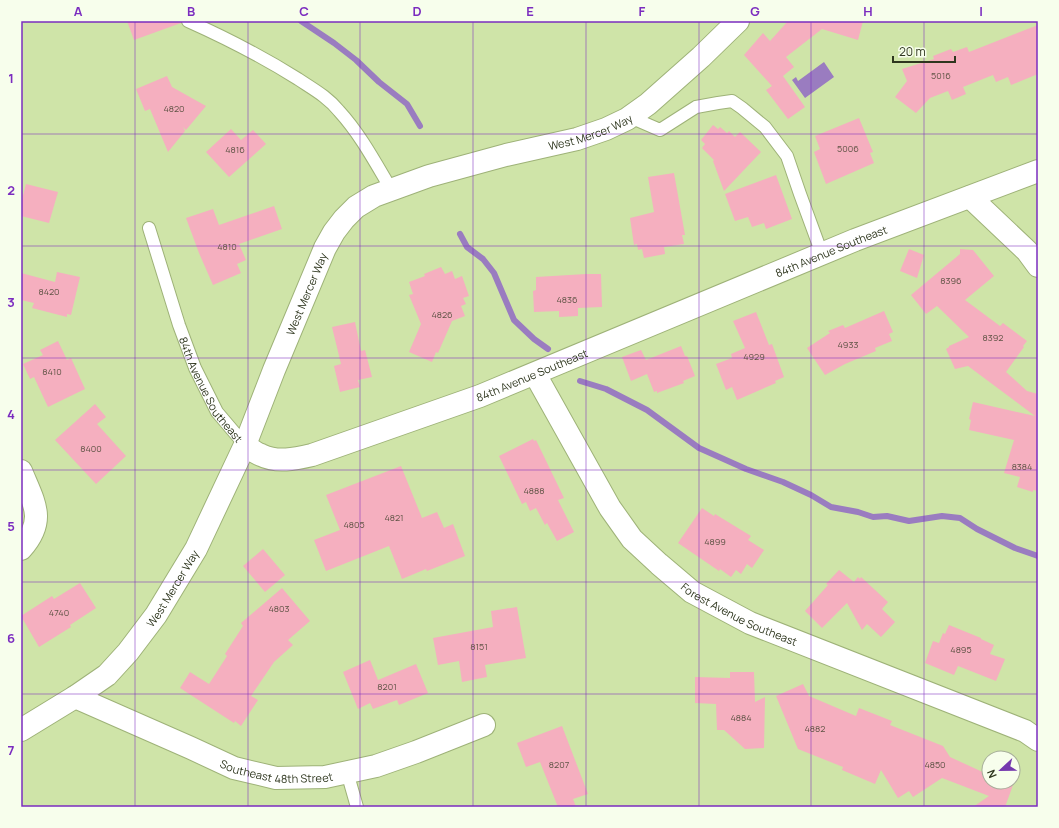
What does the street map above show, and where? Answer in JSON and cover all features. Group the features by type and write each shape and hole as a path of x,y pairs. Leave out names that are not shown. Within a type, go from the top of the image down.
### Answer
{"street":[{"name":"West Mercer Way","path":"21,730 75,697 106,675 128,652 156,615 196,549 245,445 280,356 326,248 334,232 356,207 374,196 428,176 506,155 577,139 606,129 630,117 648,104 701,57 738,21"},
{"name":"84th Avenue Southeast","path":"245,445 262,456 276,460 294,459 312,455 480,396 862,237 1038,171"},
{"path":"970,197 1027,251 1038,266"},
{"name":"Forest Avenue Southeast","path":"535,374 610,508 632,539 692,592 750,623 1025,731 1038,740"},
{"path":"21,471 36,507 37,520 27,542"},
{"name":"Southeast 48th Street","path":"75,697 234,768 276,778 325,777 376,766 484,725"}],"lane":[{"path":"188,21 215,33 276,65 321,94 338,109 357,132 391,189"},
{"path":"630,117 660,130 696,108 732,101 742,108 765,127 787,156 822,254"},
{"name":"84th Avenue Southeast","path":"149,228 179,325 195,368 217,412 245,445"},
{"path":"347,772 357,807"}],"shaded area":[{"path":"824,62 834,77 805,98 792,80 796,77 798,81"}],"building":[{"path":"127,21 181,21 181,23 134,40"},
{"path":"788,21 863,21 858,40 822,29 786,57 794,67 783,76 805,107 788,119 766,90 772,86 744,55 763,33 770,41"},
{"path":"1038,25 1038,74 1011,85 1008,77 996,82 993,75 963,87 966,94 952,100 948,91 930,98 916,113 895,97 907,81 902,69 934,59 933,56 951,49 953,52 967,47 969,52"},
{"path":"167,76 172,87 206,106 186,130 183,127 185,131 168,152 150,109 145,111 136,89"},
{"path":"859,118 873,152 870,153 874,163 826,184 814,152 820,149 815,136"},
{"path":"713,125 718,129 720,127 727,133 729,131 735,137 740,132 761,152 724,191 713,161 714,160 702,148 705,144 701,140"},
{"path":"231,129 241,140 253,130 266,144 229,177 206,152"},
{"path":"674,173 685,235 682,235 684,244 664,247 665,254 644,258 642,249 638,250 637,244 634,245 630,218 654,212 648,177"},
{"path":"776,175 792,219 766,229 764,223 752,227 748,217 735,221 725,194"},
{"path":"26,184 58,192 49,223 21,216 21,203"},
{"path":"274,206 282,229 239,244 246,260 237,264 241,273 213,285 186,218 213,209 219,225"},
{"path":"909,249 924,255 917,278 900,271"},
{"path":"960,249 973,250 994,276 965,300 1000,326 1003,323 1027,341 1006,372 1027,391 1038,394 1038,491 1033,490 1033,492 1017,487 1020,477 1004,473 1014,440 969,430 971,420 969,419 973,402 1035,416 968,366 955,369 946,349 949,346 969,337 937,306 926,314 911,295 960,254"},
{"path":"441,267 445,274 452,271 455,279 462,276 469,296 463,298 466,304 461,306 465,316 452,321 438,353 436,352 432,362 409,352 421,324 409,295 413,294 409,282 425,276 424,274"},
{"path":"57,272 80,277 71,315 67,314 67,317 32,308 34,303 21,300 21,273 55,282"},
{"path":"601,274 602,307 578,308 578,316 559,317 559,311 534,312 533,291 536,290 536,277"},
{"path":"884,311 893,332 889,334 892,341 875,348 876,351 845,364 825,375 807,348 830,333 828,331 843,325 845,328"},
{"path":"756,312 769,345 772,344 784,377 775,381 776,383 737,400 732,387 726,390 716,364 732,358 731,354 745,348 733,321"},
{"path":"355,322 361,351 365,350 372,377 358,380 360,387 340,392 334,366 341,364 332,327"},
{"path":"58,341 67,360 71,358 85,389 48,407 34,377 30,379 23,364 43,355 40,350"},
{"path":"681,346 685,356 687,356 695,376 683,381 684,383 657,393 657,391 654,392 647,374 631,381 622,357 641,350 646,360"},
{"path":"95,404 106,417 97,424 126,456 96,484 55,440"},
{"path":"533,439 534,441 536,440 564,498 558,500 574,532 557,541 547,523 545,525 536,508 530,511 526,502 522,504 499,456"},
{"path":"401,466 422,518 437,512 444,528 453,524 465,556 402,579 389,546 326,571 314,540 340,530 326,495"},
{"path":"702,508 714,516 715,514 751,536 748,540 764,550 752,568 747,564 741,574 736,570 731,577 720,569 719,571 678,543"},
{"path":"263,549 285,575 265,592 243,566"},
{"path":"839,570 854,582 858,577 860,579 861,577 888,602 882,609 895,622 881,637 867,624 862,630 847,603 822,628 805,611"},
{"path":"80,583 96,608 70,625 71,627 39,647 21,616 52,596 54,599"},
{"path":"282,588 310,621 288,640 293,645 274,662 251,696 258,700 241,726 180,688 190,672 209,684 227,656 225,654 243,626 241,623"},
{"path":"517,607 526,658 485,665 487,677 462,682 459,661 438,665 433,638 493,627 491,611"},
{"path":"949,625 994,645 990,654 1005,659 996,681 958,666 954,675 925,663 933,641 939,643 943,633 945,634"},
{"path":"370,660 378,680 416,664 428,693 399,705 397,700 373,709 370,703 358,709 343,672"},
{"path":"730,672 754,672 755,702 765,697 764,748 745,749 724,730 717,730 716,704 695,703 695,677 730,678"},
{"path":"803,684 809,696 856,716 859,708 892,721 890,725 943,746 950,757 981,771 981,790 1011,790 1005,807 973,807 989,796 942,778 913,797 909,791 898,798 881,770 875,784 842,770 843,767 798,749 776,696"},
{"path":"562,726 588,794 573,799 576,807 558,807 540,762 526,767 517,743"}],"waterway":[{"path":"301,21 356,60 379,82 407,104 420,126"},
{"path":"460,234 467,247 483,259 494,273 514,320 534,339 548,349"},
{"path":"580,381 606,389 647,410 699,448 746,469 783,482 811,495 831,507 858,512 873,517 887,516 909,521 942,516 960,518 977,529 1015,548 1038,556"}]}
